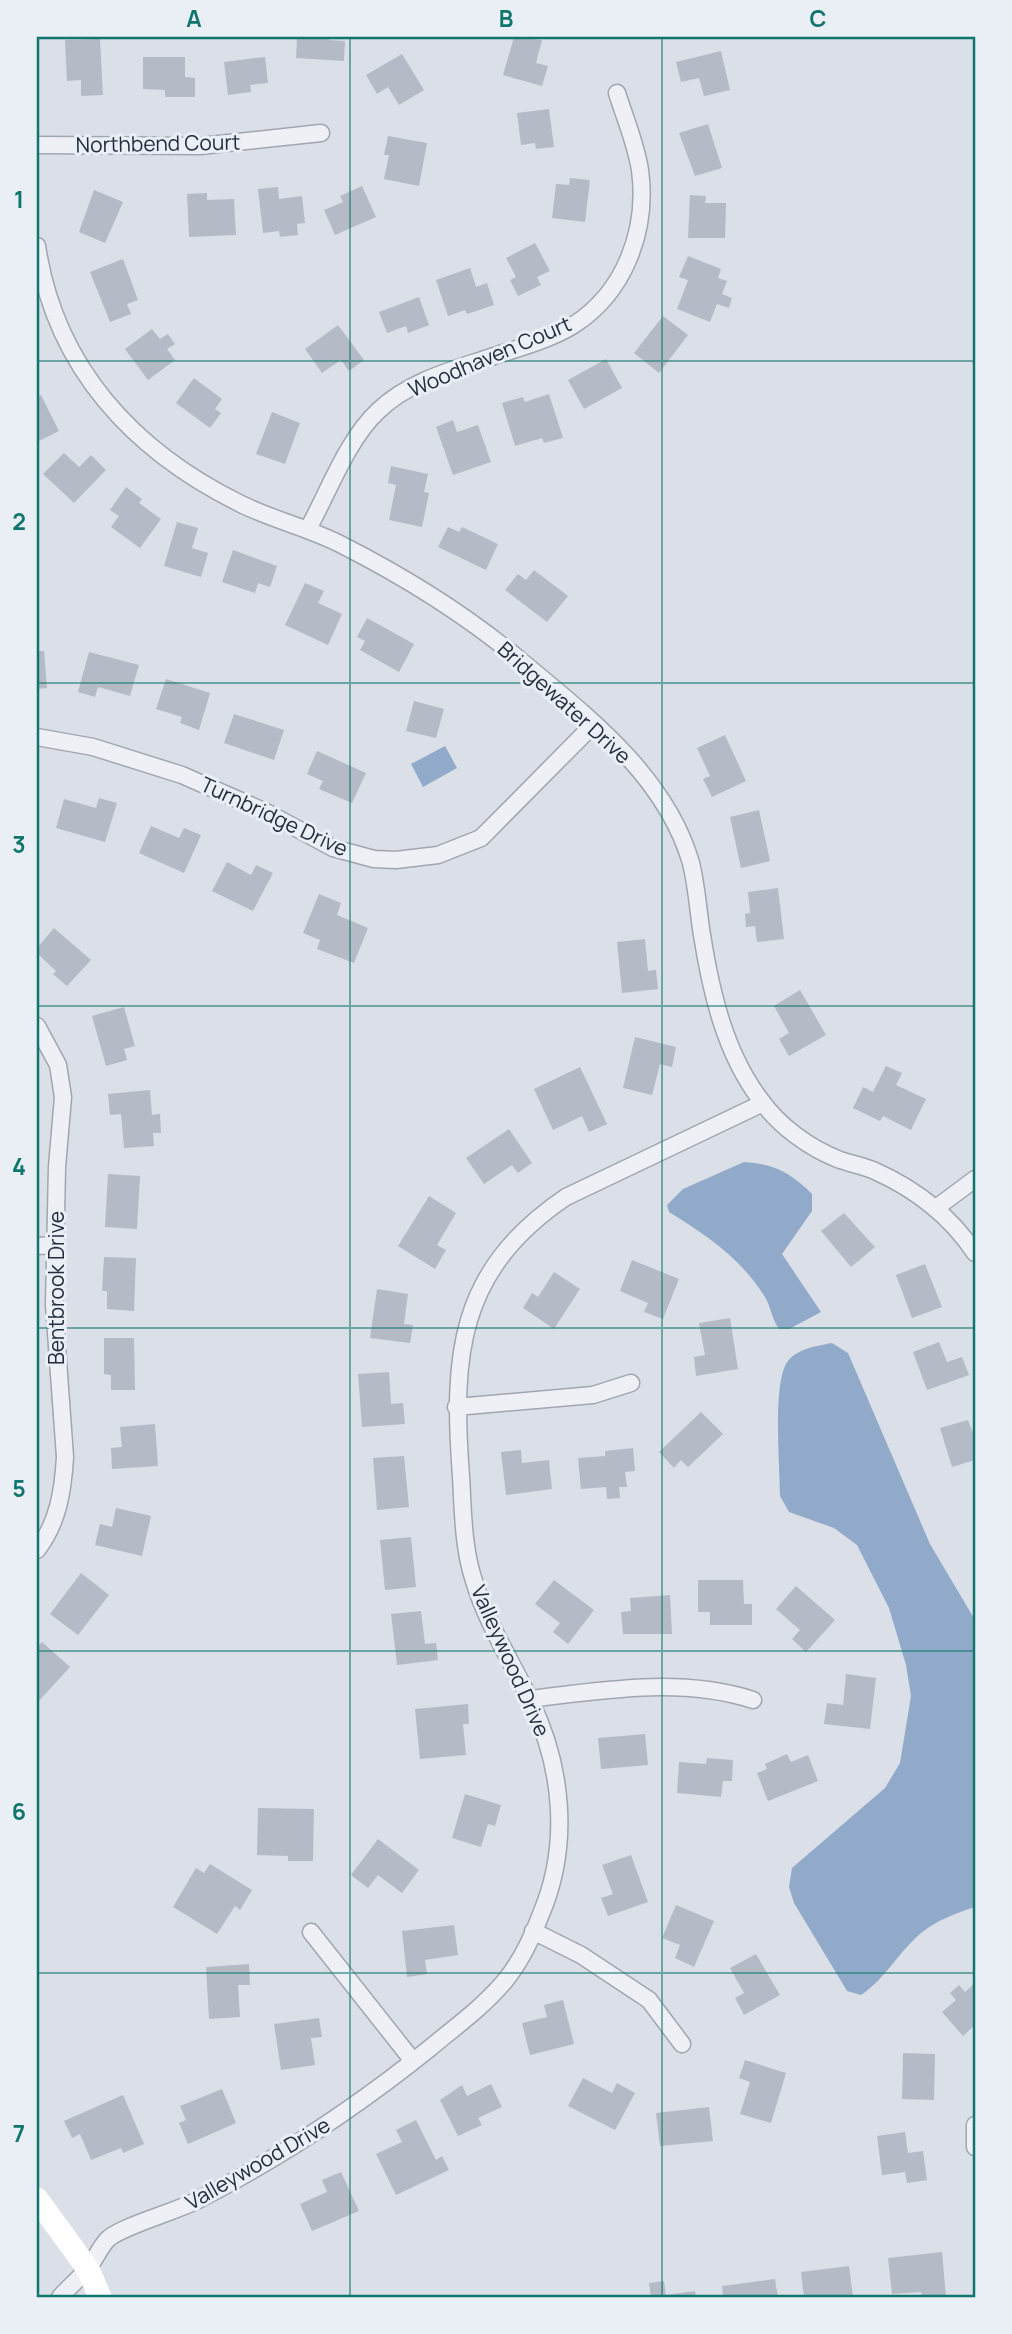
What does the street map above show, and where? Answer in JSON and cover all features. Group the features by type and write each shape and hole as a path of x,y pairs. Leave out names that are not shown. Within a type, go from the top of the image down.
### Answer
{"street":[{"name":"Woodhaven Court","path":"308,529 356,440 379,410 430,378 550,337 573,325 606,296 630,260 636,240 642,194 639,167 617,93"},
{"name":"Northbend Court","path":"37,145 200,146 321,132"},
{"name":"Bridgewater Drive","path":"37,246 45,288 63,338 76,362 112,409 152,447 187,474 245,506 308,529 387,569 475,625 526,665 643,773 659,794 682,840 691,865 718,1010 738,1065 763,1103 778,1120 815,1148 835,1158 873,1170 936,1208 975,1253"},
{"name":"Turnbridge Drive","path":"37,737 93,747 160,767 226,793 333,848 374,859 396,860 438,855 481,838 593,726"},
{"name":"Bentbrook Drive","path":"37,1027 58,1065 63,1097 55,1245 55,1354 65,1457 54,1521 37,1550"},
{"name":"Valleywood Drive","path":"60,2297 88,2269 110,2238 190,2205 266,2164 340,2117 491,1997 517,1963 533,1931 553,1876 561,1819 550,1752 530,1699 504,1652 473,1579 466,1552 456,1407 460,1363 472,1308 495,1264 527,1227 566,1197 763,1103"},
{"path":"936,1208 975,1179"},
{"path":"37,1246 55,1245"},
{"path":"456,1407 593,1395 631,1383"},
{"path":"530,1699 650,1687 692,1688 732,1693 754,1700"},
{"path":"533,1931 581,1955 649,2000 682,2044"},
{"path":"311,1932 413,2061"},
{"path":"975,2125 975,2147"},
{"path":"37,2199 88,2269 100,2297"}],"water":[{"path":"445,746 457,768 423,787 411,764"},
{"path":"744,1162 781,1171 797,1180 812,1194 812,1211 782,1254 821,1312 789,1329 779,1329 766,1298 743,1269 709,1238 669,1212 667,1205 683,1189"},
{"path":"832,1343 848,1353 930,1544 975,1620 975,1907 926,1929 870,1989 861,1995 847,1991 794,1903 789,1887 792,1868 885,1788 900,1763 911,1696 906,1665 889,1608 857,1545 834,1528 789,1512 780,1496 778,1405 783,1371 788,1361 797,1353"}],"building":[{"path":"297,37 330,37 329,40 345,41 344,61 296,58"},
{"path":"514,37 542,40 536,63 548,66 542,86 503,75"},
{"path":"100,39 103,95 81,96 81,80 67,81 65,40"},
{"path":"721,51 730,90 704,96 699,78 681,82 676,62"},
{"path":"402,54 424,90 399,105 388,87 377,94 366,75"},
{"path":"143,57 185,57 185,77 195,78 195,97 165,97 165,90 143,89"},
{"path":"265,57 268,83 250,85 251,92 228,95 224,62"},
{"path":"549,109 554,147 536,149 535,143 521,145 517,113"},
{"path":"708,124 722,168 695,176 679,133"},
{"path":"388,136 427,143 419,186 384,179 389,155 384,155"},
{"path":"570,178 590,180 585,222 552,218 556,184 569,185"},
{"path":"362,186 376,217 335,235 324,210 343,202 340,196"},
{"path":"278,187 279,199 302,196 305,223 297,224 298,235 280,237 279,231 263,233 258,189"},
{"path":"94,190 123,202 105,243 79,232"},
{"path":"207,193 207,200 234,199 236,235 189,237 187,194"},
{"path":"690,195 706,196 705,203 726,203 725,238 688,238"},
{"path":"535,243 550,271 537,277 541,285 518,296 510,280 516,277 506,258"},
{"path":"688,256 721,269 718,278 727,281 722,294 732,298 729,308 717,304 710,322 677,309 688,280 679,277"},
{"path":"123,259 138,300 127,304 131,314 110,322 90,272"},
{"path":"470,268 476,287 487,283 494,305 467,314 465,310 448,316 436,280"},
{"path":"419,297 429,325 408,333 406,326 387,333 379,312"},
{"path":"663,316 688,335 659,373 634,353"},
{"path":"338,325 364,360 349,371 341,360 322,373 305,349"},
{"path":"152,329 160,339 168,334 175,344 167,349 175,360 148,380 125,349"},
{"path":"606,359 622,388 584,409 568,380"},
{"path":"194,378 222,399 215,409 221,413 210,428 176,403"},
{"path":"549,394 563,438 544,443 542,438 515,446 502,403 523,397 525,402"},
{"path":"41,395 59,431 37,442 37,397"},
{"path":"272,412 300,423 285,464 256,454"},
{"path":"453,420 457,432 478,425 491,462 453,475 436,427"},
{"path":"64,453 79,467 91,455 106,470 74,503 43,474"},
{"path":"391,466 428,474 424,492 429,493 422,527 389,520 396,485 388,483"},
{"path":"126,487 142,499 139,503 161,519 140,548 111,527 119,516 110,510"},
{"path":"177,522 198,528 192,548 208,553 201,577 164,566"},
{"path":"448,527 459,532 462,527 498,544 486,570 438,547"},
{"path":"233,550 277,566 270,587 258,583 255,593 222,582"},
{"path":"534,570 568,596 547,622 505,590 518,574 526,580"},
{"path":"305,583 324,591 318,603 342,614 328,645 285,625"},
{"path":"367,618 414,644 399,672 360,650 365,641 357,637"},
{"path":"37,651 44,651 47,688 37,689"},
{"path":"89,652 139,665 130,696 98,687 95,697 78,692"},
{"path":"166,679 210,693 199,730 180,723 182,717 156,709"},
{"path":"414,701 444,709 436,738 406,731"},
{"path":"234,714 284,730 274,760 224,743"},
{"path":"725,735 746,781 712,797 703,779 710,776 697,748"},
{"path":"317,751 366,773 352,803 319,789 323,781 307,774"},
{"path":"99,798 117,803 105,842 56,828 64,799 96,808"},
{"path":"759,810 770,861 741,868 730,817"},
{"path":"151,826 179,838 184,828 201,835 184,873 139,853"},
{"path":"227,862 251,875 256,865 273,873 253,911 212,891"},
{"path":"778,888 784,939 757,942 755,926 746,927 745,914 750,913 748,892"},
{"path":"319,894 341,903 337,915 368,928 354,963 317,949 320,940 303,933"},
{"path":"54,928 91,960 67,986 53,974 56,971 37,953 37,948"},
{"path":"645,939 648,971 656,970 658,989 622,993 617,942"},
{"path":"800,990 826,1035 789,1056 779,1039 789,1033 774,1006"},
{"path":"124,1007 135,1046 124,1049 127,1060 106,1066 92,1016"},
{"path":"635,1037 676,1047 672,1067 660,1064 652,1095 623,1088"},
{"path":"886,1066 902,1073 896,1085 926,1099 911,1130 883,1116 880,1121 853,1108 863,1087 873,1092"},
{"path":"580,1067 607,1124 589,1132 582,1116 553,1130 534,1089"},
{"path":"150,1090 152,1115 160,1114 161,1133 153,1133 154,1146 124,1148 121,1114 110,1115 108,1094"},
{"path":"509,1129 532,1163 518,1173 512,1165 484,1184 466,1158"},
{"path":"108,1174 140,1176 137,1229 105,1227"},
{"path":"429,1196 456,1213 437,1245 446,1250 435,1269 398,1246"},
{"path":"844,1213 875,1247 851,1267 821,1231"},
{"path":"104,1257 136,1258 134,1311 107,1309 107,1291 102,1291"},
{"path":"632,1260 679,1279 663,1319 644,1312 648,1303 620,1291"},
{"path":"925,1264 942,1307 912,1318 896,1275"},
{"path":"554,1272 580,1289 554,1329 523,1308 532,1293 538,1297"},
{"path":"377,1289 408,1294 404,1324 413,1325 410,1343 370,1338"},
{"path":"730,1318 738,1369 696,1376 694,1357 705,1355 699,1323"},
{"path":"104,1338 134,1338 135,1390 111,1390 111,1375 104,1374"},
{"path":"939,1342 947,1362 962,1357 969,1375 927,1390 913,1352"},
{"path":"389,1372 391,1404 403,1403 405,1424 362,1427 358,1374"},
{"path":"701,1412 723,1434 688,1467 681,1460 674,1468 659,1452"},
{"path":"968,1420 975,1438 975,1460 952,1467 940,1428"},
{"path":"155,1424 158,1466 112,1469 111,1448 122,1447 120,1427"},
{"path":"633,1448 635,1471 625,1472 627,1487 619,1487 620,1498 607,1499 606,1487 581,1489 578,1458 605,1456 605,1451"},
{"path":"521,1450 522,1463 549,1460 552,1489 506,1495 501,1452"},
{"path":"404,1456 409,1507 377,1510 373,1458"},
{"path":"116,1508 151,1516 142,1556 95,1545 100,1524 112,1527"},
{"path":"411,1537 416,1587 385,1590 380,1540"},
{"path":"81,1573 109,1595 78,1635 50,1614"},
{"path":"554,1580 594,1610 568,1644 553,1632 560,1623 535,1604"},
{"path":"698,1580 743,1580 744,1604 752,1604 752,1625 710,1625 710,1612 698,1612"},
{"path":"796,1586 835,1620 806,1652 792,1639 800,1630 776,1609"},
{"path":"670,1595 672,1634 623,1634 621,1612 631,1611 630,1598"},
{"path":"421,1611 425,1644 436,1643 438,1660 397,1665 391,1614"},
{"path":"42,1642 70,1667 37,1703 37,1647"},
{"path":"846,1674 876,1678 870,1729 824,1724 827,1703 843,1705"},
{"path":"468,1704 469,1724 463,1724 466,1755 420,1759 415,1709"},
{"path":"645,1734 648,1765 601,1769 598,1738"},
{"path":"787,1754 791,1762 808,1755 818,1781 768,1801 757,1773 767,1769 765,1764"},
{"path":"707,1758 733,1760 732,1781 723,1781 721,1797 677,1793 679,1762 706,1764"},
{"path":"465,1794 501,1805 495,1826 488,1824 481,1847 452,1838"},
{"path":"258,1808 314,1809 313,1861 288,1861 288,1856 257,1855"},
{"path":"378,1839 419,1870 402,1893 378,1875 368,1888 351,1875"},
{"path":"631,1855 648,1902 608,1916 601,1898 613,1894 602,1865"},
{"path":"210,1864 252,1890 240,1910 235,1906 217,1934 173,1907 196,1868 204,1873"},
{"path":"676,1905 714,1921 694,1967 675,1958 680,1945 662,1938"},
{"path":"454,1925 458,1955 425,1960 427,1974 407,1977 402,1931"},
{"path":"756,1954 780,1995 744,2015 735,1998 744,1993 730,1968"},
{"path":"249,1964 250,1985 238,1985 240,2017 209,2019 206,1967"},
{"path":"975,1983 975,2025 963,2036 942,2012 956,2000 950,1993 959,1985 965,1992"},
{"path":"563,2000 574,2044 530,2055 522,2023 547,2017 544,2005"},
{"path":"319,2018 322,2037 311,2038 315,2065 281,2070 274,2024"},
{"path":"903,2053 935,2054 934,2100 902,2099"},
{"path":"745,2060 786,2073 771,2123 740,2114 750,2082 739,2078"},
{"path":"583,2078 612,2093 617,2083 635,2093 615,2130 568,2106"},
{"path":"491,2084 502,2107 478,2118 482,2125 458,2136 440,2100 462,2085 467,2096"},
{"path":"222,2089 236,2123 188,2144 179,2123 186,2120 180,2106"},
{"path":"123,2095 144,2144 123,2153 121,2148 91,2160 80,2134 72,2138 64,2121"},
{"path":"709,2107 713,2141 660,2146 656,2113"},
{"path":"416,2120 436,2160 442,2156 449,2170 396,2195 376,2154 402,2142 396,2130"},
{"path":"905,2132 908,2153 923,2151 927,2180 907,2183 905,2172 882,2175 877,2136"},
{"path":"341,2172 359,2211 312,2231 300,2204 327,2192 322,2180"},
{"path":"942,2252 946,2297 922,2297 921,2292 892,2294 888,2258"},
{"path":"849,2266 853,2297 804,2297 801,2272"},
{"path":"775,2279 778,2297 723,2297 722,2286"},
{"path":"664,2281 666,2295 695,2291 696,2297 651,2297 649,2283"}]}
